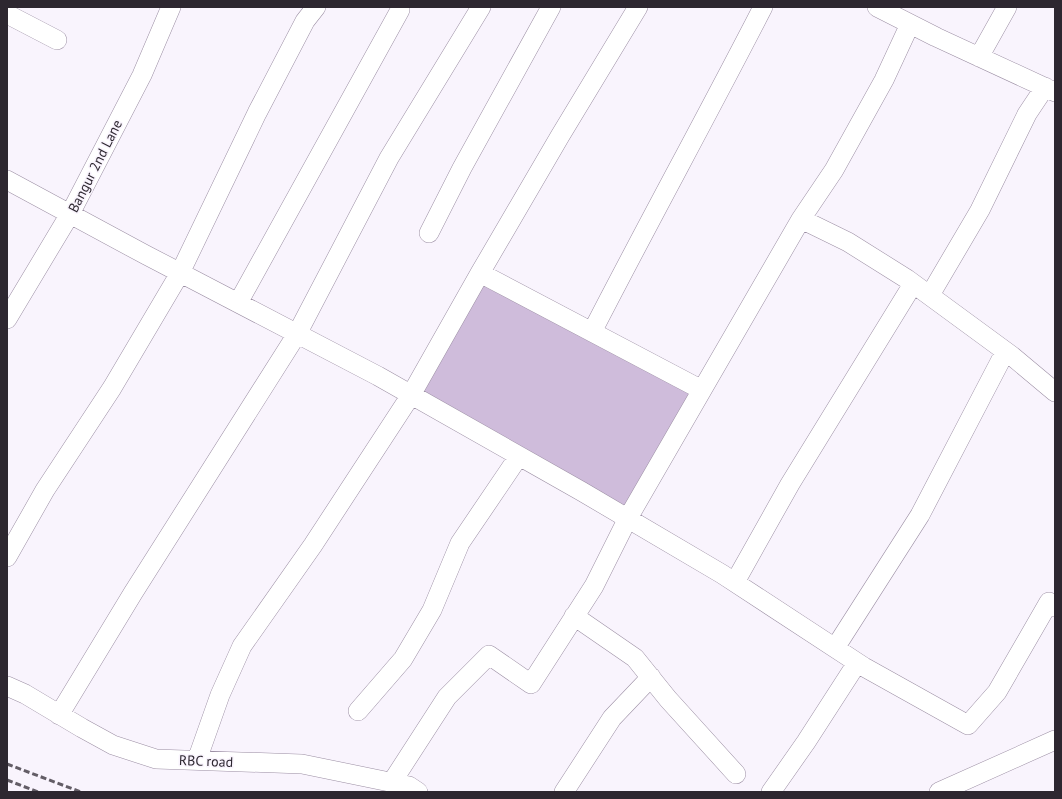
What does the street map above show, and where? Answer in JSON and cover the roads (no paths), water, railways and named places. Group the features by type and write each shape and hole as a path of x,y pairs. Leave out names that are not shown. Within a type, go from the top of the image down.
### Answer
{"street":[{"name":"Bangur 2nd Lane","path":"7,319 70,214 142,74 171,7"},
{"path":"7,557 45,490 112,388 180,273 257,113 305,21 316,7"},
{"path":"59,715 133,593 297,334 389,158 482,7"},
{"path":"429,233 462,168 551,7"},
{"path":"197,760 220,695 242,646 313,545 411,395 560,136 638,7"},
{"path":"592,332 705,120 763,7"},
{"path":"877,7 979,57 1050,89 1027,114 980,210 930,295"},
{"path":"979,57 1007,7"},
{"path":"238,304 400,10"},
{"path":"7,14 57,40"},
{"path":"392,782 447,697 489,655 531,684 594,586 628,518 801,219 834,170 884,80 910,24"},
{"path":"7,180 411,395 520,456 735,582 858,663 968,725 997,692 1053,600"},
{"path":"801,219 848,242 907,279 1054,388"},
{"path":"480,273 702,390"},
{"path":"735,582 790,484 913,284"},
{"path":"835,648 920,515 1006,352"},
{"path":"358,712 403,659 432,610 460,543 520,456"},
{"path":"574,616 635,658 668,699 736,774"},
{"path":"771,792 858,663"},
{"path":"564,792 612,718 650,678"},
{"name":"RBC road","path":"7,686 25,694 113,745 156,759 302,764 409,786 418,792"},
{"path":"939,792 1055,740"}],"railway":[{"path":"7,764 81,792"},
{"path":"7,780 38,792"}]}
